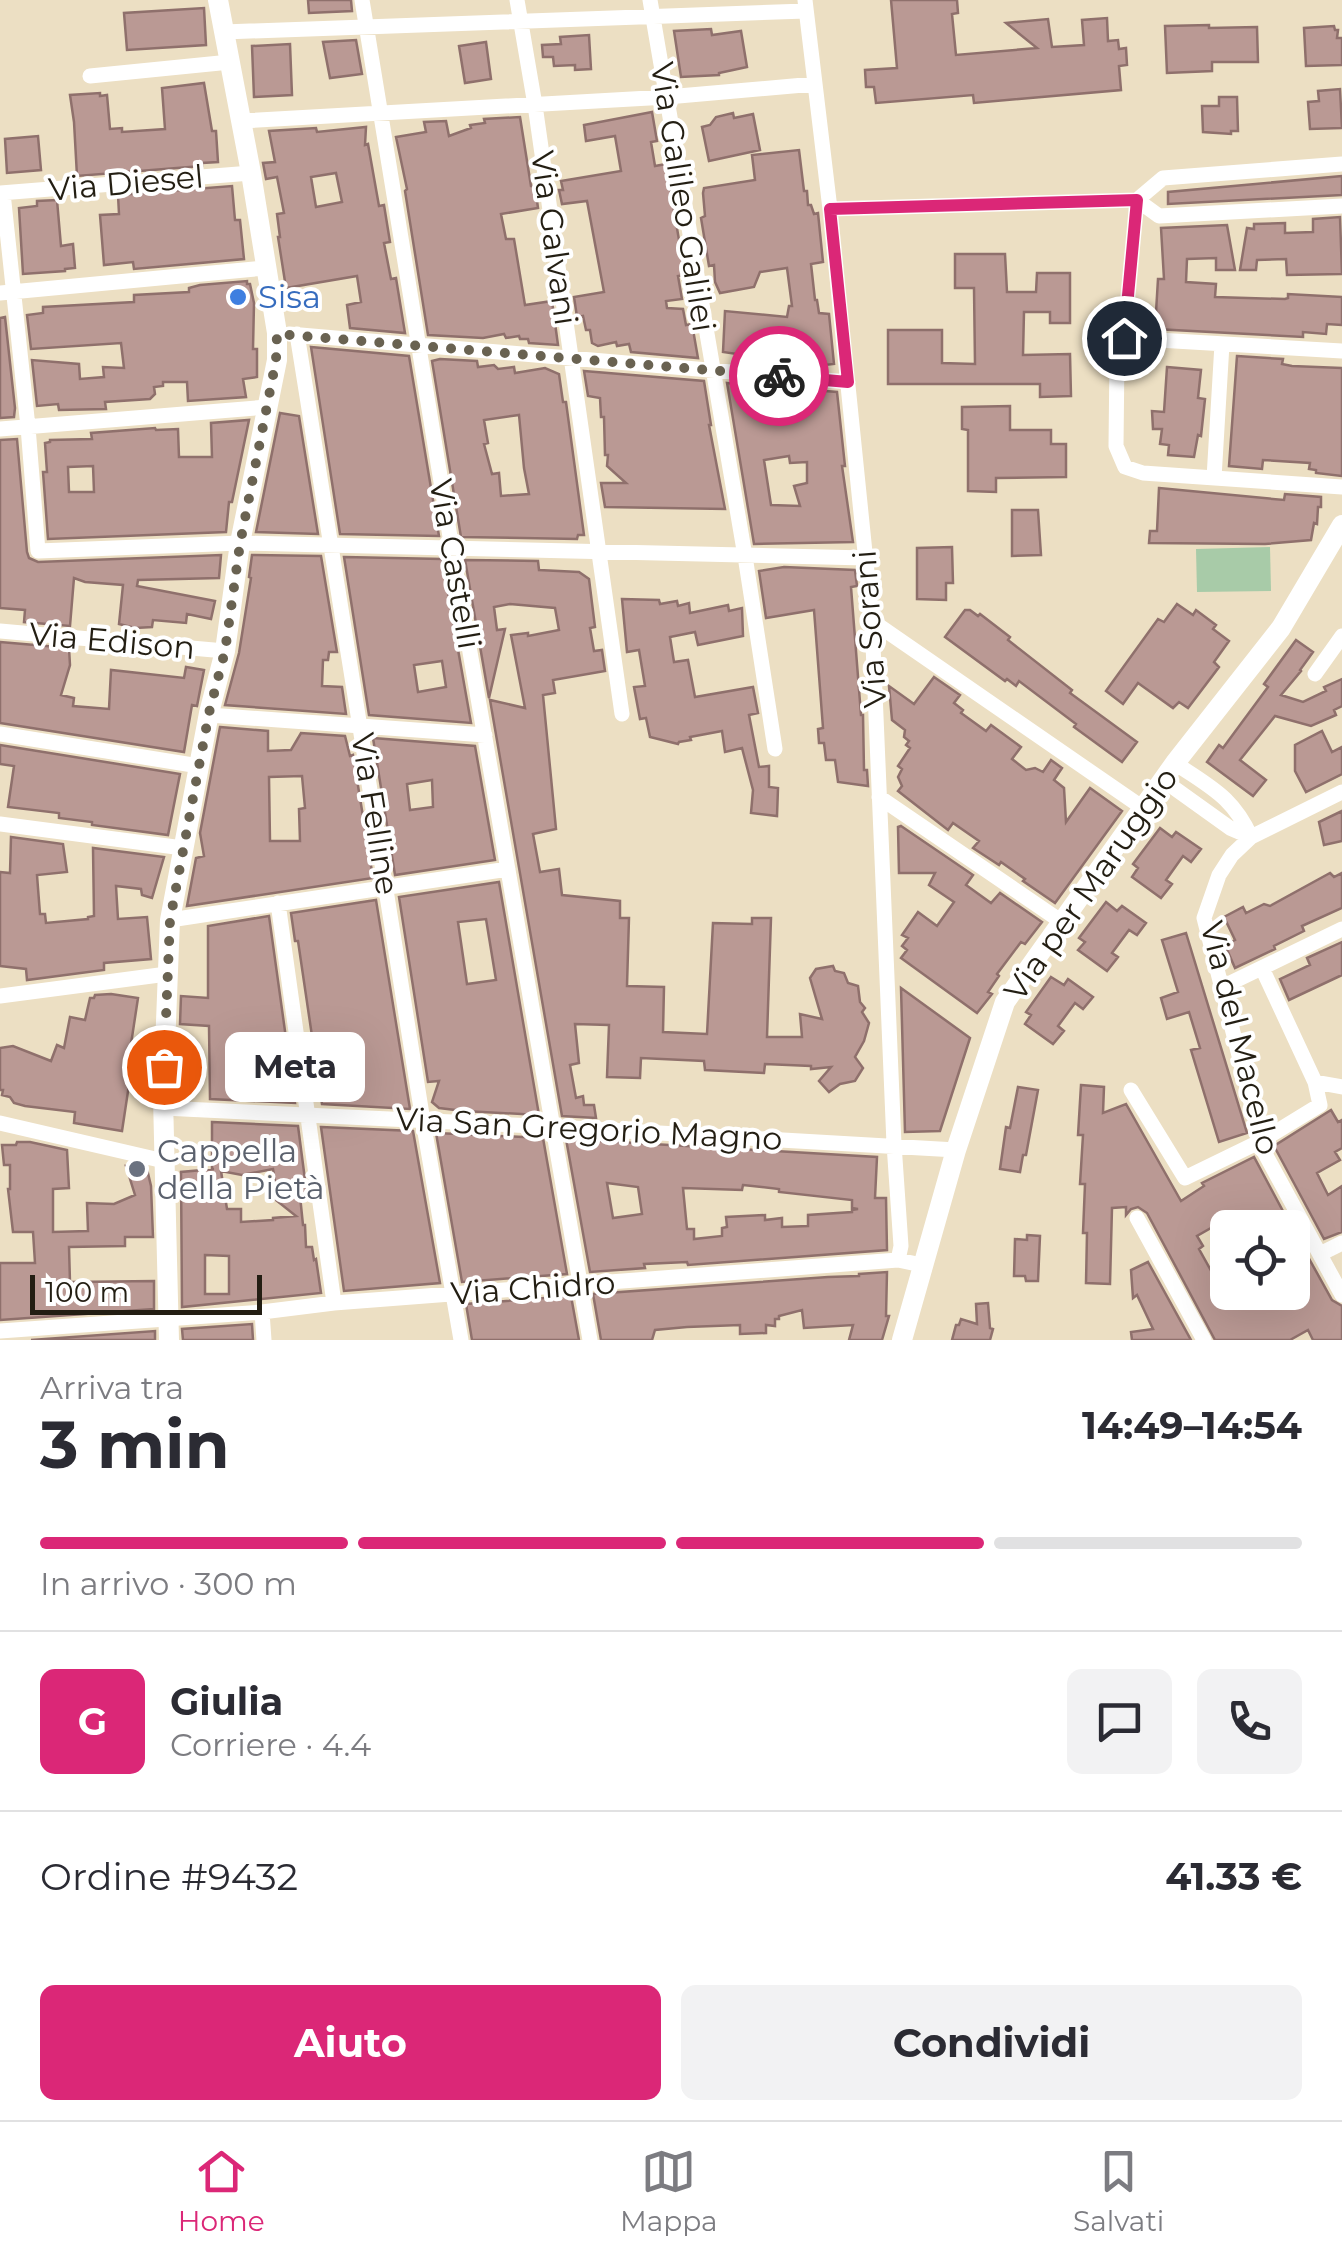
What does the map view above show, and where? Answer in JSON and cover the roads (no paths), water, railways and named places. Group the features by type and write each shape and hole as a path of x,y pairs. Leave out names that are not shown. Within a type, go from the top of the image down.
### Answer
{"street":[{"path":"169,1340 163,1108 170,920 225,651 266,407 276,360 287,334 265,268 218,0"},
{"name":"Via Castelli","path":"362,0 452,549 590,1340"},
{"name":"Via Galvani","path":"518,0 622,714"},
{"name":"Via Galileo Galilei","path":"650,0 775,749"},
{"path":"224,32 654,18 806,6"},
{"name":"Via Sorani","path":"806,6 872,621 901,1246 898,1260"},
{"path":"90,76 230,62"},
{"path":"241,122 667,98 814,84"},
{"path":"1342,164 1163,178 1137,200 1124,338 1117,355 1116,446 1124,467 1143,472 1342,487"},
{"name":"Via Diesel","path":"1,193 251,173"},
{"path":"1,193 6,292 28,427 38,551 332,544 866,558"},
{"path":"830,209 1137,200 1159,216 1342,206"},
{"path":"6,292 265,268"},
{"path":"287,334 848,382"},
{"name":"Via Felline","path":"287,334 332,544 461,1340"},
{"path":"1124,338 1342,351"},
{"path":"1214,478 1222,344"},
{"path":"0,428 266,407"},
{"name":"Via per Maruggio","path":"902,1340 956,1150 1005,1002 1169,772 1281,628 1342,524"},
{"path":"872,621 1143,808"},
{"name":"Via Edison","path":"0,631 225,651"},
{"path":"1342,636 1315,674 1342,662"},
{"path":"209,715 485,735"},
{"path":"0,734 199,766"},
{"path":"1169,772 1230,828 1252,837 1342,792"},
{"path":"878,797 1062,922"},
{"path":"0,824 183,848"},
{"name":"Via del Macello","path":"1252,837 1232,855 1219,875 1204,918 1263,1150 1342,1295"},
{"path":"170,920 508,869"},
{"path":"278,904 334,1302"},
{"path":"1222,987 1342,929"},
{"path":"1131,1090 1184,1178 1261,1141 1320,1105 1314,1082 1262,968"},
{"path":"0,996 167,974"},
{"path":"1314,1082 1342,1087"},
{"name":"Via San Gregorio Magno","path":"163,1108 956,1150"},
{"path":"0,1123 164,1160"},
{"path":"1138,1218 1204,1340"},
{"path":"1320,1254 1342,1243"},
{"name":"Via Chidro","path":"0,1331 898,1260 922,1265"},
{"path":"262,1312 264,1340"}],"place":[{"name":"Sisa","path":"238,297"},
{"name":"Meta","path":"164,1067"},
{"name":"Cappella della Pietà","path":"137,1169"}]}
